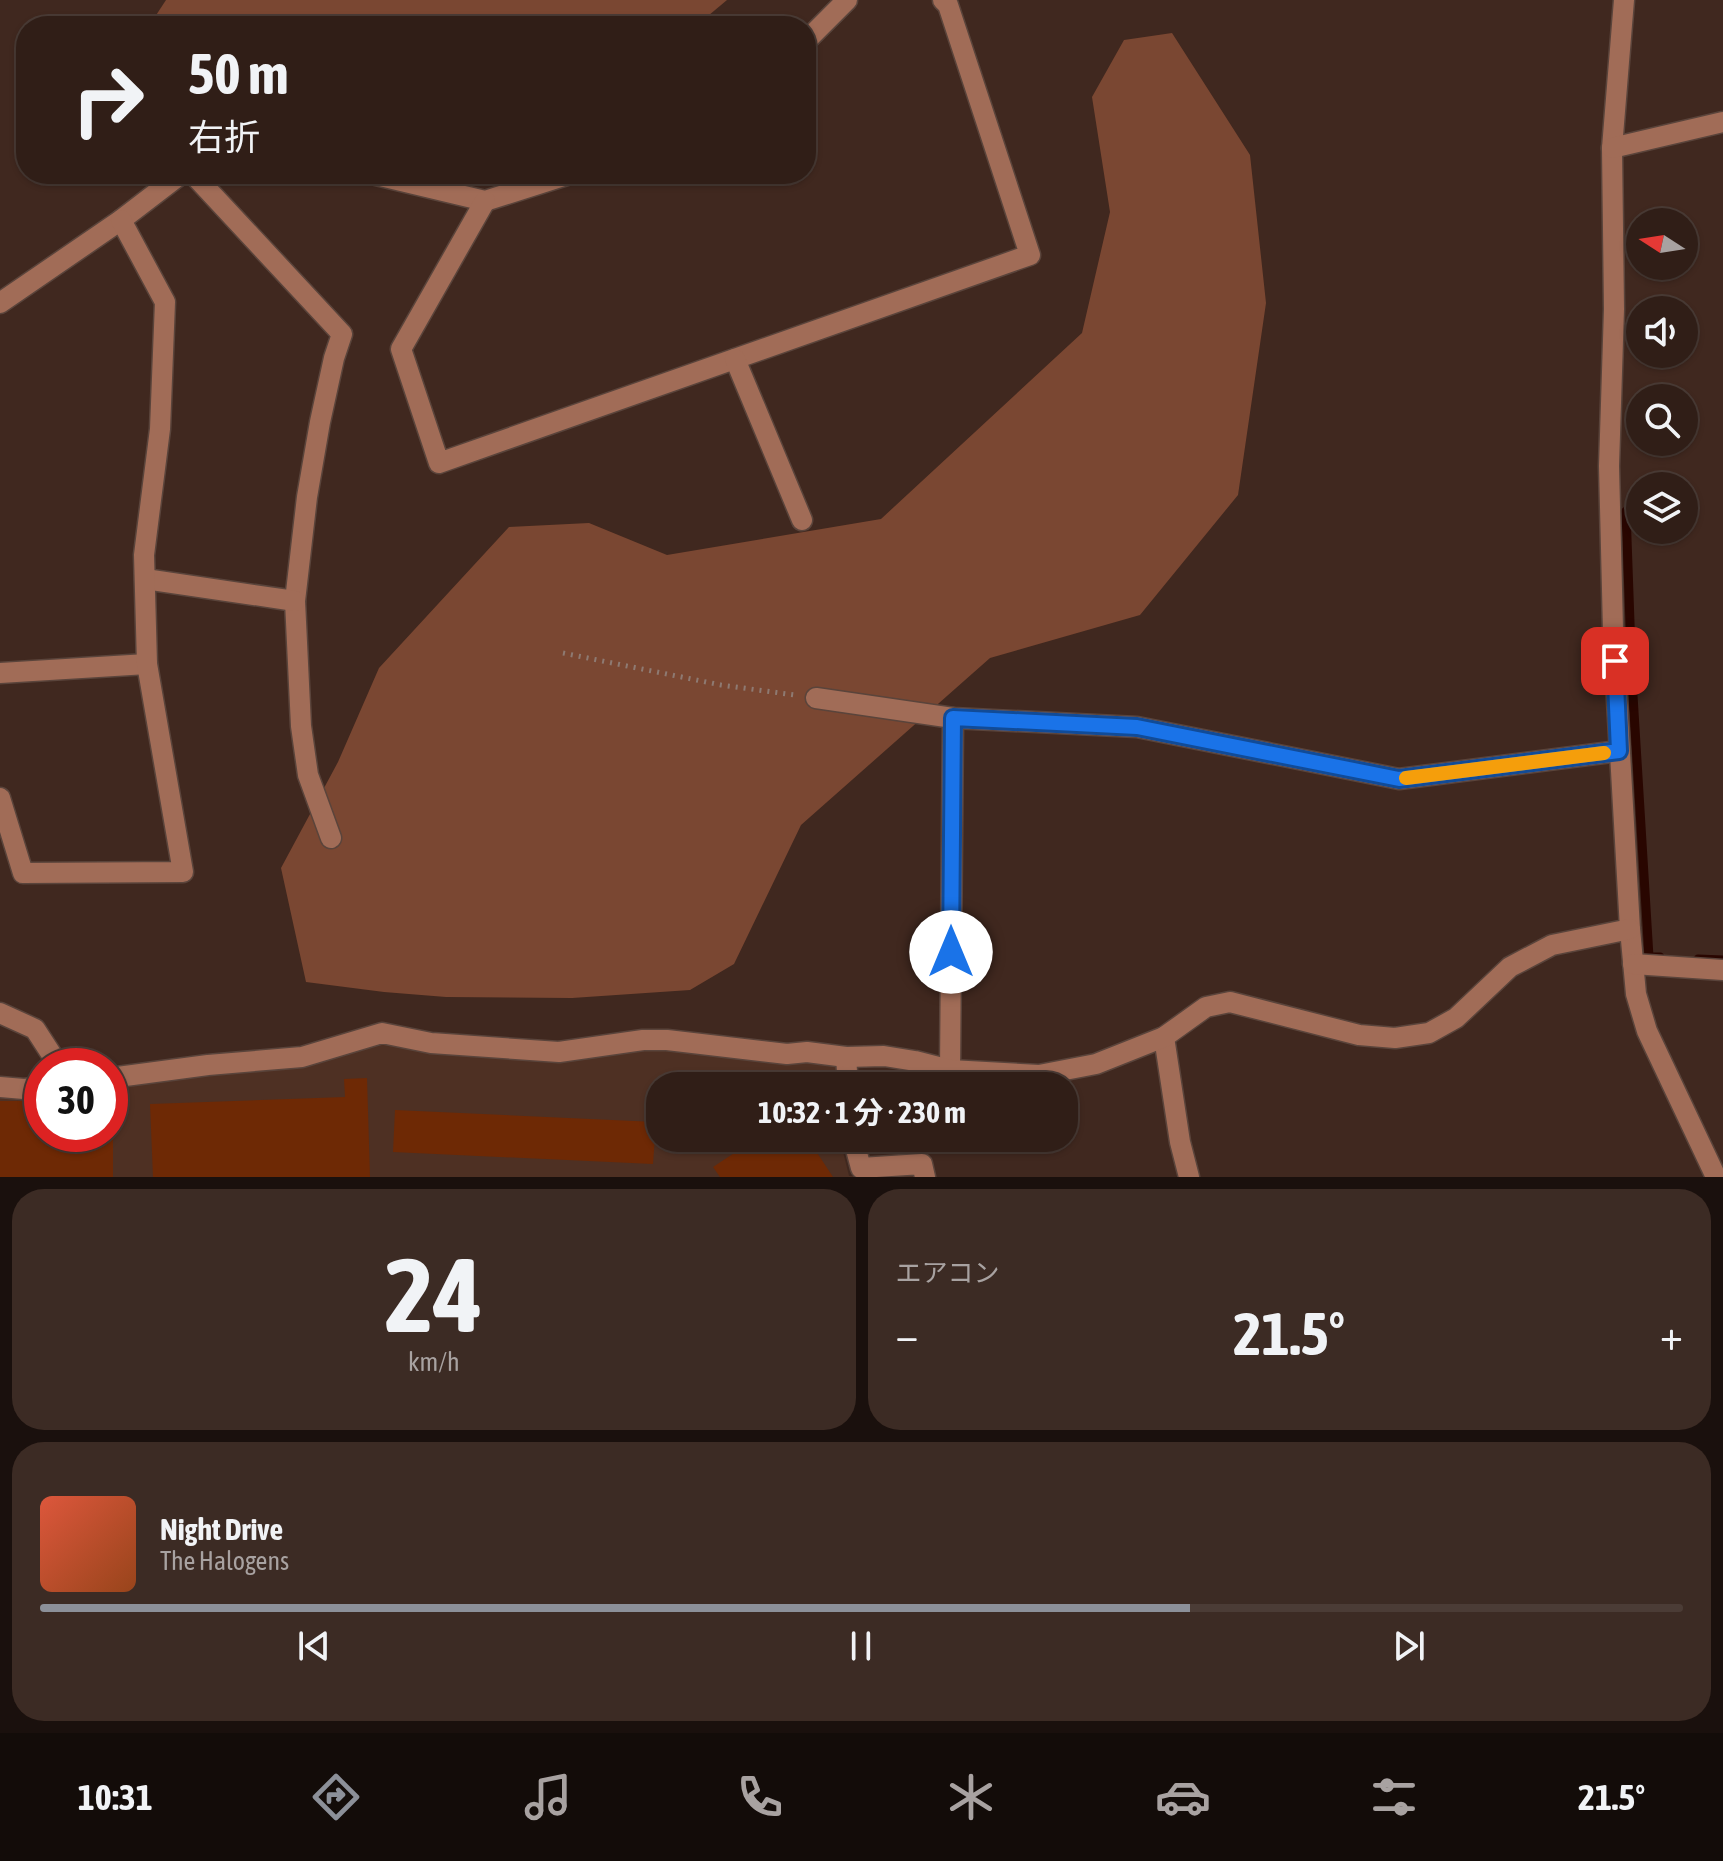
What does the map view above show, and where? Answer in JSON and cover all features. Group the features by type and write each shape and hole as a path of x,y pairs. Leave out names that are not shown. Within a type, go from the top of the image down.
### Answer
{"street":[{"path":"816,31 847,0"},
{"path":"485,201 401,349 439,463 1030,255 948,5 943,0"},
{"path":"1624,0 1612,148 1614,309 1609,466 1613,630 1630,929 1636,994 1647,1031 1716,1177"},
{"path":"1612,148 1723,122"},
{"path":"0,303 168,184"},
{"path":"202,184 342,334 334,358 312,467 295,601 301,726 308,775 331,838"},
{"path":"414,184 485,201 539,184"},
{"path":"0,798 23,873 183,872 147,664 144,555 160,429 165,302 121,220"},
{"path":"735,359 802,520"},
{"path":"145,579 295,601"},
{"path":"0,673 147,664"},
{"path":"816,698 953,718 1137,727 1399,779 1619,751"},
{"path":"950,1070 953,718"},
{"path":"128,1076 302,1057 382,1033 431,1043 559,1052 643,1040 667,1040 787,1054 807,1052 846,1057 884,1056 950,1070 1039,1075 1096,1064 1164,1037 1206,1007 1230,1002 1359,1035 1395,1038 1429,1033 1456,1018 1510,967 1552,945 1630,929"},
{"path":"1633,964 1723,970"},
{"path":"0,1013 35,1029 47,1048"},
{"path":"1164,1037 1180,1142 1189,1177"},
{"path":"846,1057 847,1072"},
{"path":"0,1087 24,1089"},
{"path":"857,1152 861,1168 922,1164 925,1177"}],"path":[{"path":"563,653 721,685 816,698"}],"shaded area":[{"path":"166,0 727,0 708,16 156,16"},
{"path":"1172,33 1250,155 1266,303 1238,495 1140,615 990,658 801,825 734,964 690,990 572,998 446,997 306,982 281,868 338,762 379,668 509,527 589,523 667,555 881,519 1082,333 1110,212 1092,97 1124,40"},
{"path":"383,1037 435,1050 650,1043 833,1063 838,1072 646,1072 646,1152 843,1152 849,1176 914,1173 915,1177 0,1177 0,1094 24,1093 24,1152 128,1152 128,1080"}],"building":[{"path":"367,1078 370,1177 153,1177 150,1104 345,1097 344,1079"},
{"path":"0,1101 24,1101 24,1152 113,1152 113,1177 0,1177"},
{"path":"395,1110 646,1122 646,1152 654,1152 653,1164 393,1152"},
{"path":"736,1152 817,1152 833,1177 720,1177 713,1167"}],"waterway":[{"path":"1627,544 1649,957 1660,957"},
{"path":"1698,959 1723,960"}],"slow traffic":[{"path":"1406,778 1604,753"}],"route":[{"path":"951,952 953,718 1137,727 1399,779 1619,751 1615,661"}]}
